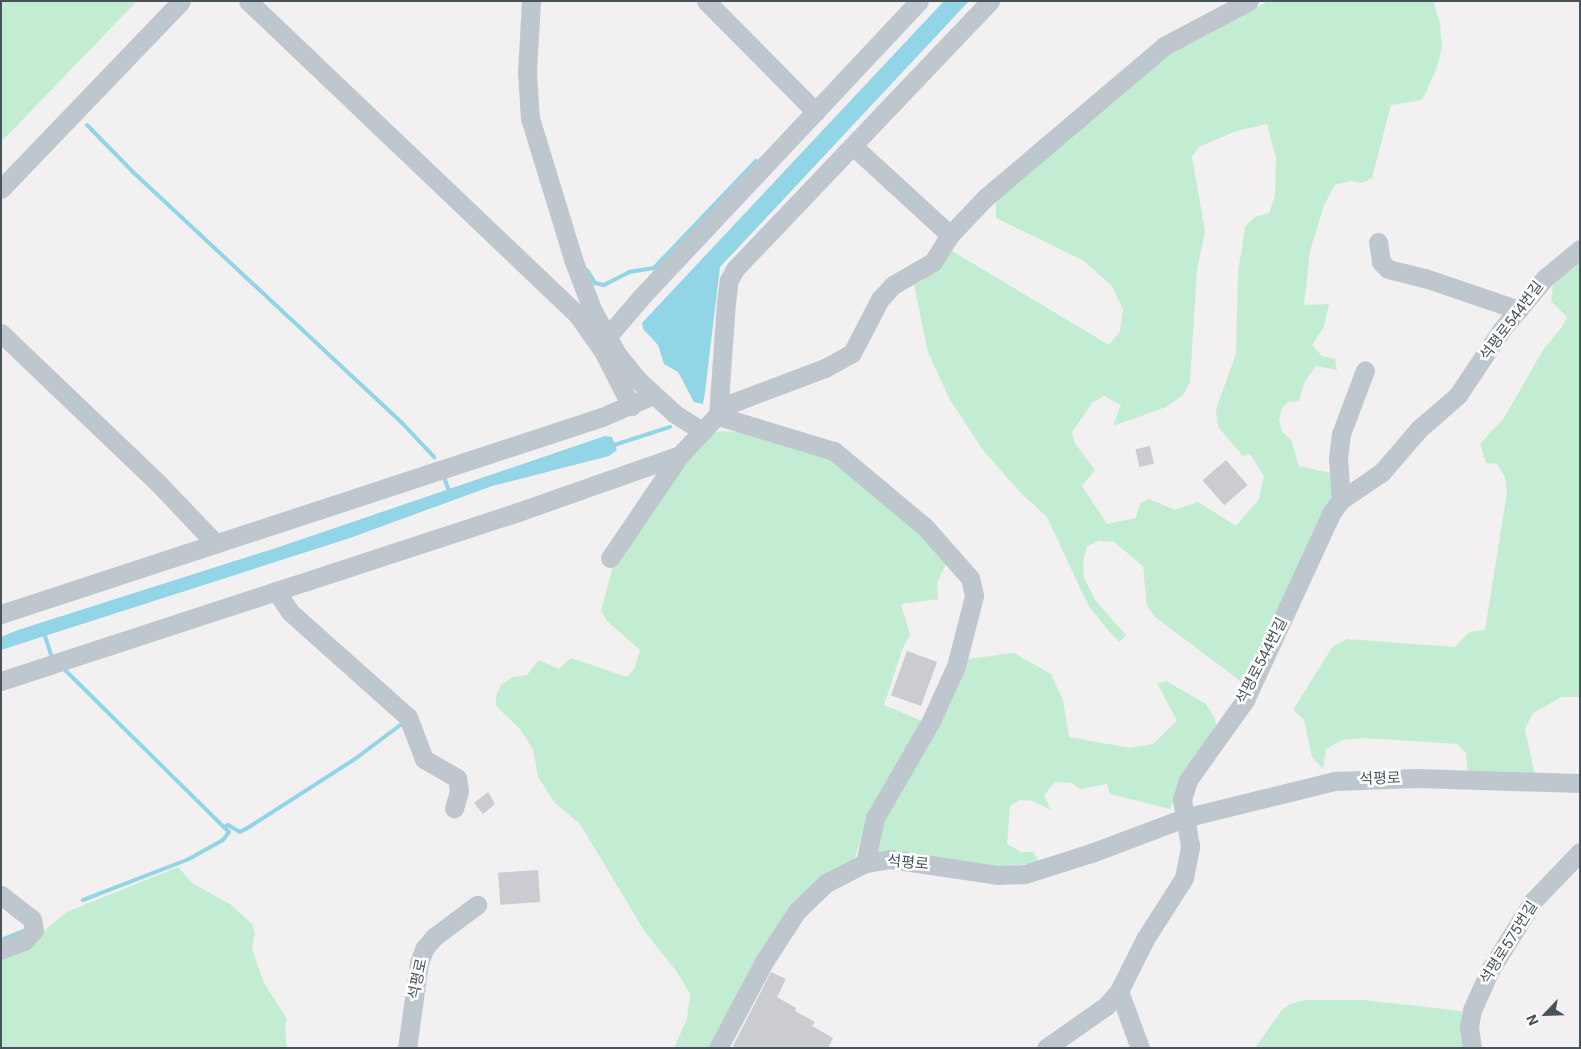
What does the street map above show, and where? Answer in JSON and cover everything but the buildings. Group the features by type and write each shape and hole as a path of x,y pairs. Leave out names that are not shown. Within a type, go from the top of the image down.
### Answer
{"street":[{"path":"1,189 181,1"},
{"path":"248,1 577,314 603,351 631,406"},
{"path":"531,1 527,72 530,118 573,259 607,337 638,380 653,395 702,431"},
{"path":"706,1 816,112"},
{"path":"607,337 919,1"},
{"path":"718,416 729,280 740,264 990,1"},
{"path":"610,558 680,455 727,405 825,368 852,353 880,299 893,285 933,262 950,235 985,198 1164,46 1249,1"},
{"path":"853,146 950,235"},
{"path":"1378,242 1381,262 1388,269 1425,278 1519,310"},
{"name":"석평로544번길","path":"1184,818 1182,798 1188,780 1245,700 1323,531 1340,500 1382,472 1419,430 1458,395 1488,349 1545,278 1580,248"},
{"path":"1,333 158,483 216,544"},
{"path":"1340,500 1338,458 1341,434 1365,370"},
{"path":"1,614 631,406 653,395"},
{"path":"718,416 834,451 925,527 970,578 974,596 956,666 931,721 875,818 865,863"},
{"path":"1,681 680,455"},
{"path":"276,591 290,612 408,718 424,760 457,778 458,791 454,808"},
{"name":"석평로","path":"718,1048 765,960 797,911 826,882 865,863 890,859 999,875 1025,874 1094,852 1184,818 1335,781 1417,778 1580,783"},
{"path":"1046,1048 1106,1006 1119,991 1145,939 1184,878 1190,846 1184,818"},
{"name":"석평로575번길","path":"1472,1048 1469,1026 1472,1010 1490,970 1533,901 1580,852"},
{"path":"1,894 32,919 34,930 24,941 1,950"},
{"name":"석평로","path":"407,1048 419,963 424,949 434,937 477,905"},
{"path":"1119,991 1140,1048"}],"green space":[{"path":"1,1 137,1 1,142"},
{"path":"1269,1 1433,1 1440,23 1442,46 1437,68 1422,100 1391,105 1372,178 1362,183 1350,181 1335,185 1324,205 1310,251 1304,305 1329,304 1324,327 1312,345 1322,356 1335,359 1337,370 1316,366 1304,383 1299,401 1288,402 1282,408 1279,420 1282,431 1291,440 1299,466 1335,474 1337,499 1247,686 1155,617 1147,606 1143,566 1114,542 1099,541 1087,546 1083,563 1084,577 1095,600 1126,635 1119,642 1106,628 1088,605 1047,517 1020,492 983,450 950,400 928,352 914,285 941,267 952,251 1109,345 1120,331 1123,310 1112,286 1084,261 996,218 996,201 1165,57 1201,34","holes":["1267,124 1276,158 1275,197 1269,213 1255,217 1245,227 1238,272 1236,354 1216,409 1218,427 1243,456 1250,454 1264,476 1259,499 1236,526 1198,502 1175,510 1149,499 1140,503 1136,518 1107,524 1082,486 1095,470 1074,442 1072,432 1093,402 1104,396 1121,405 1113,426 1166,407 1183,395 1190,382 1197,270 1205,231 1192,157 1199,147 1236,131"]},
{"path":"1569,262 1580,264 1580,697 1562,697 1533,713 1525,729 1535,775 1468,774 1466,753 1457,744 1364,738 1343,740 1326,749 1323,769 1312,757 1304,720 1293,710 1333,646 1347,639 1455,647 1469,632 1485,630 1507,492 1505,477 1497,464 1486,463 1480,444 1504,418 1543,350 1562,327 1567,317 1551,301 1553,285"},
{"path":"720,431 739,432 823,453 882,496 947,562 937,583 938,599 901,604 910,635 903,648 884,705 922,721 869,815 854,860 828,873 710,1048 674,1048 687,1019 690,994 677,972 645,932 580,824 555,803 538,777 533,749 519,728 496,706 496,696 501,685 513,677 527,675 539,660 559,669 571,658 627,677 634,669 640,650 607,621 601,611 612,569 629,537 706,436"},
{"path":"1014,653 1051,674 1063,700 1069,737 1130,748 1153,744 1177,721 1157,683 1166,681 1206,704 1215,719 1217,730 1185,776 1170,809 1110,794 1107,784 1080,789 1072,783 1055,782 1044,795 1051,810 1033,801 1019,800 1010,806 1007,844 1021,852 1034,852 1039,863 984,868 874,852 881,817 967,659"},
{"path":"178,867 192,883 230,904 252,924 255,933 252,949 264,983 287,1019 285,1028 287,1048 1,1048 1,957 22,949 67,912"},
{"path":"1306,1000 1363,1000 1462,1011 1466,1048 1255,1048 1281,1011 1290,1004"}],"water":[{"path":"944,1 969,1 720,267 703,404 694,402 678,372 664,364 658,345 643,329 642,323"},
{"path":"605,436 612,437 617,450 609,456 492,486 350,538 1,650 1,637 18,630 276,548"}],"waterway":[{"path":"87,125 133,172 402,423 434,457"},
{"path":"587,270 595,283 604,285 629,272 654,268 756,161"},
{"path":"611,446 670,427"},
{"path":"443,475 449,491"},
{"path":"44,633 51,655"},
{"path":"64,669 229,832 223,840 189,859 83,900"},
{"path":"224,827 228,825 240,832 249,827 355,759 403,723"},
{"path":"1,940 21,932"}]}
